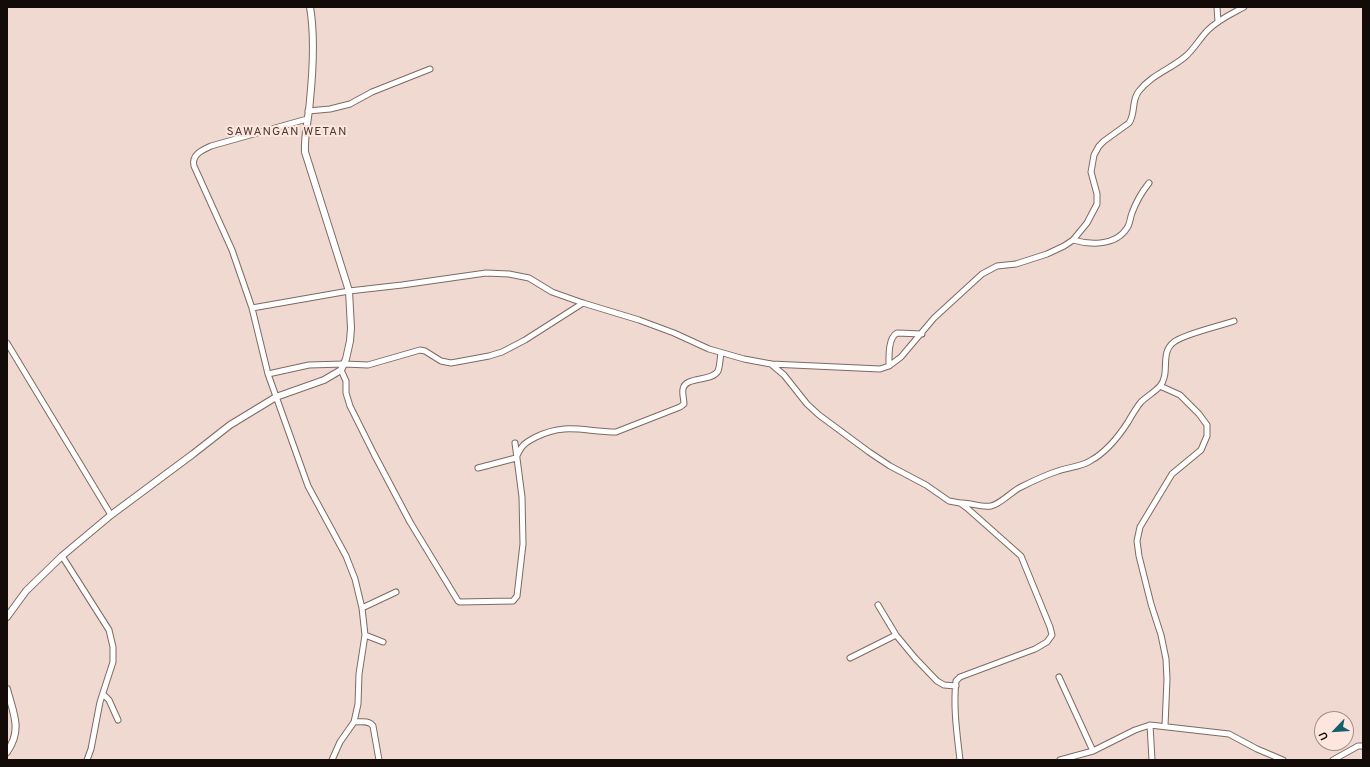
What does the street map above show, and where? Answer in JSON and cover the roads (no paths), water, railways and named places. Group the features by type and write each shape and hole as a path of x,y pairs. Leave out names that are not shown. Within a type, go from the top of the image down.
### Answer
{"street":[{"path":"310,7 312,61 305,134 305,152 349,291 350,341 342,367 346,381 346,393 350,406 410,522 460,602 514,601 517,596 523,544 522,497 515,443"},
{"path":"1217,7 1218,22"},
{"path":"252,308 349,291 499,272 529,278 552,292 652,324 692,340 709,349 744,359 771,364 880,369 889,366 901,357 934,318 982,274 997,266 1016,264 1035,258 1064,246 1072,240 1087,223 1097,204 1097,194 1091,167 1094,155 1099,146 1110,135 1129,123 1137,93 1142,87 1159,74 1187,56 1209,29 1244,7"},
{"path":"308,111 330,109 350,104 372,92 430,69"},
{"path":"307,119 211,146 197,155 194,160 194,166 232,250 252,308 268,374 308,486 346,556 355,579 362,608 365,634 359,674 358,704 354,722 340,742 332,760"},
{"path":"1072,240 1094,244 1105,242 1121,235 1127,228 1141,192 1149,183"},
{"path":"268,374 309,365 342,367 368,365 420,350 425,351 441,361 451,363 489,356 502,352 525,340 583,303"},
{"path":"771,364 784,375 807,404 890,466 926,485 949,501 975,506 992,506 1019,488 1042,477 1059,470 1081,466 1091,461 1119,434 1142,401 1160,386 1164,379 1166,370 1166,354 1169,346 1174,341 1234,321"},
{"path":"889,366 891,340 894,334 922,334"},
{"path":"7,343 111,514"},
{"path":"516,458 520,448 526,442 546,432 570,428 616,432 680,407 684,404 684,386 690,382 715,374 719,370 721,353"},
{"path":"8,612 26,591 62,556 111,514 193,454 230,424 276,397 324,380 342,367"},
{"path":"1160,386 1180,395 1199,414 1207,426 1207,436 1200,450 1172,474 1140,527 1137,541 1149,597 1161,635 1166,659 1167,679 1165,726"},
{"path":"478,468 516,458"},
{"path":"960,503 1021,556 1052,635 1046,642 1035,649 960,677 956,681 956,714 960,760"},
{"path":"62,556 109,630 113,647 113,662 100,702 91,749 87,760"},
{"path":"362,608 396,592"},
{"path":"878,605 896,635 937,681 944,685 956,686"},
{"path":"365,634 383,642"},
{"path":"850,658 896,635"},
{"path":"1059,677 1093,751"},
{"path":"7,689 16,724 14,740 7,752"},
{"path":"103,694 109,700 118,720"},
{"path":"354,722 369,722 373,726 379,760"},
{"path":"1150,725 1152,760"},
{"path":"1060,760 1093,751 1135,730 1150,725 1229,734 1283,760"},
{"path":"1333,760 1358,746 1363,746"}],"district":[{"name":"SAWANGAN WETAN","path":"287,133"}]}
